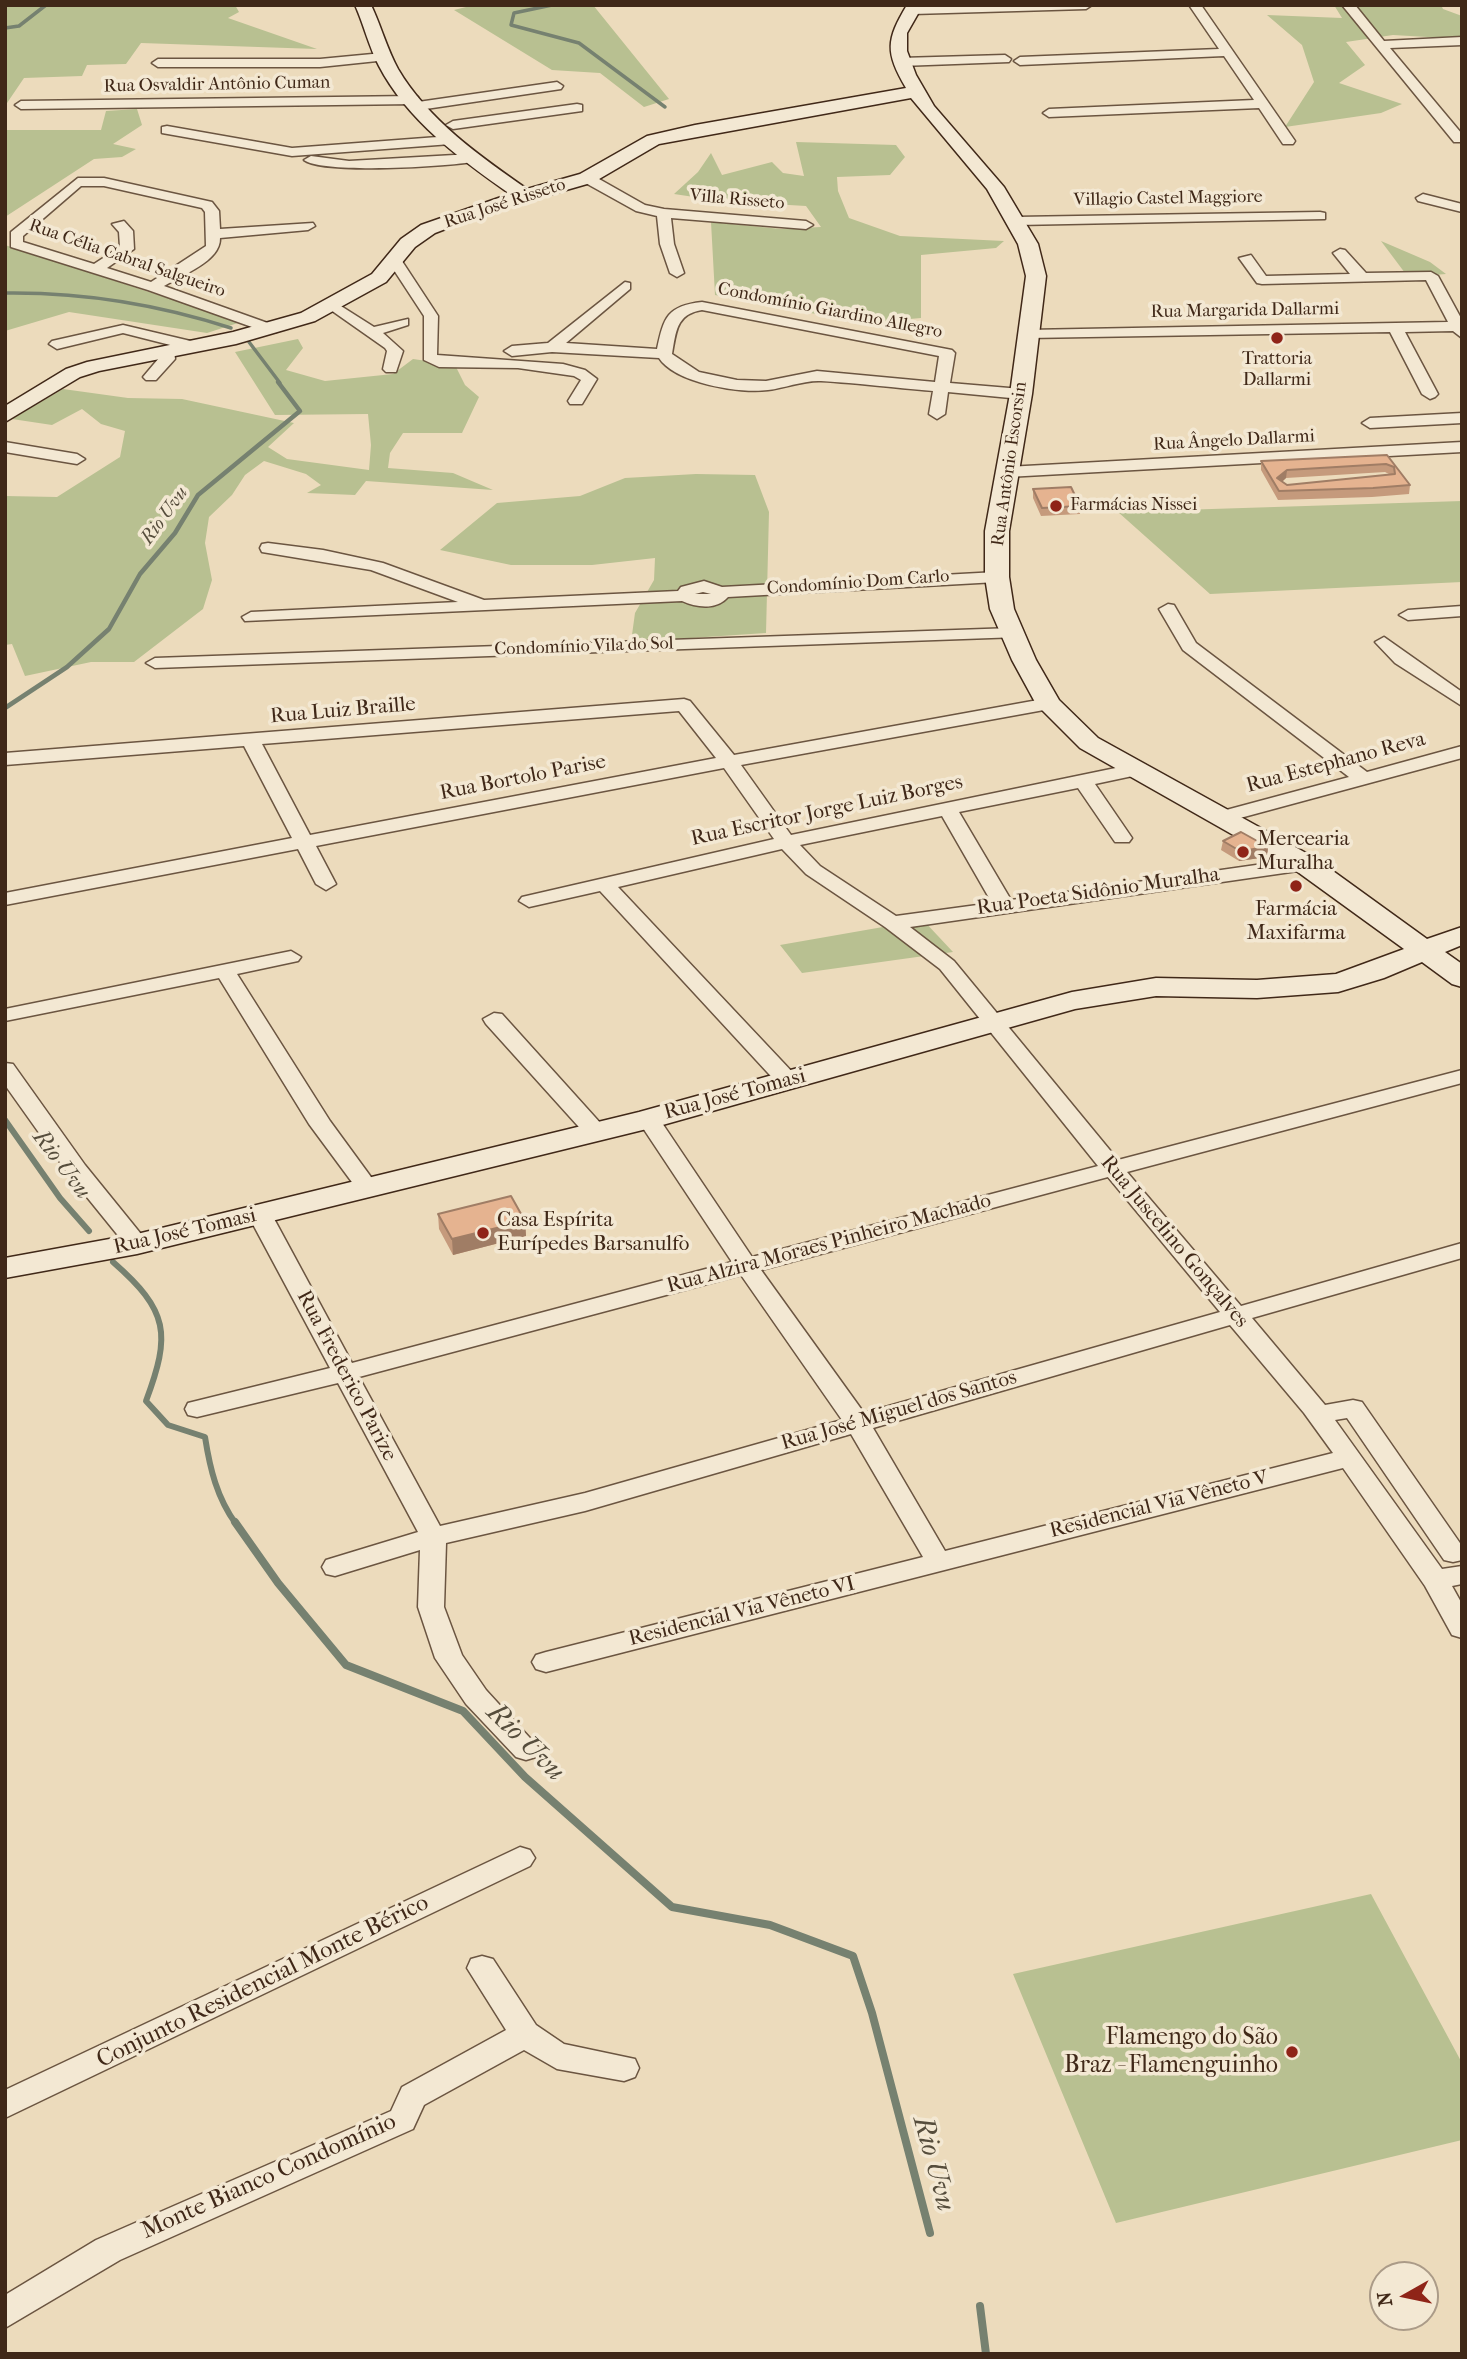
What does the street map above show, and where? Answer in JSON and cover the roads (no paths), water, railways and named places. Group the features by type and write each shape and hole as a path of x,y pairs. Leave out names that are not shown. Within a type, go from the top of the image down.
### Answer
{"main road":[{"path":"363,5 383,57 414,101 452,132 472,158 523,195"},
{"path":"901,62 899,33 902,22 914,8"},
{"name":"Rua Antônio Escorsin","path":"901,62 915,92 995,187 1017,221 1028,244 1036,276 1021,394 997,531 997,577 1002,609 1049,704 1089,743 1305,864 1462,978"},
{"name":"Rua José Risseto","path":"5,416 73,373 271,329 333,305 379,278 393,258 428,229 523,195 587,178 653,140 915,92"},
{"name":"Rua José Tomasi","path":"5,1268 137,1244 648,1119 1072,1001 1156,987 1257,989 1338,983 1374,972 1423,949 1462,935"}],"street":[{"path":"914,8 1086,5"},
{"path":"1195,5 1288,141"},
{"path":"1348,5 1459,139"},
{"path":"1381,45 1462,41"},
{"path":"1020,61 1225,52"},
{"path":"158,63 320,63 383,57"},
{"path":"901,62 1005,59"},
{"path":"414,101 505,82"},
{"path":"414,101 480,97 557,86"},
{"path":"480,97 501,119"},
{"name":"Rua Osvaldir Antônio Cuman","path":"21,105 414,101"},
{"path":"1049,113 1261,104"},
{"path":"167,130 292,152 452,132 501,119 577,108"},
{"path":"311,160 349,165 472,158"},
{"name":"Villa Risseto","path":"587,178 641,208 664,213 806,225"},
{"name":"Rua Célia Cabral Salgueiro","path":"214,234 212,211 207,205 104,182 78,182 24,227 15,240 16,244 153,287 271,329"},
{"path":"1423,198 1462,208"},
{"name":"Villa Risseto","path":"664,213 667,244 677,273"},
{"name":"Villagio Castel Maggiore","path":"1017,221 1320,216"},
{"path":"94,269 127,248 127,231 119,224"},
{"path":"153,287 208,253 213,246 214,234 308,226"},
{"path":"1340,253 1362,278"},
{"path":"393,258 430,316 429,358 439,362 519,363 586,375 589,379 576,401"},
{"path":"1246,258 1262,280 1431,276 1460,329"},
{"path":"552,347 625,286"},
{"path":"333,305 395,351 391,369"},
{"name":"Condomínio Giardino Allegro","path":"664,354 671,320 686,308 713,307 779,323 947,353 937,414"},
{"path":"372,332 403,322"},
{"path":"57,344 123,328 194,346"},
{"path":"1396,328 1430,394"},
{"name":"Rua Margarida Dallarmi","path":"1028,334 1460,329"},
{"path":"512,351 552,347 664,354 669,362 694,376 737,385 766,386 817,376 943,385 1021,394"},
{"path":"151,377 167,359 166,351"},
{"path":"1370,423 1462,418"},
{"path":"5,447 77,459"},
{"name":"Rua Ângelo Dallarmi","path":"1007,471 1462,447"},
{"path":"1322,455 1334,472"},
{"name":"Condomínio Dom Carlo","path":"268,548 342,557 380,567 442,587 485,607"},
{"name":"Condomínio Dom Carlo","path":"251,617 685,596 701,602 719,597 720,592 937,578 997,577"},
{"path":"1168,609 1189,646 1198,654 1366,780"},
{"path":"1408,615 1462,611"},
{"name":"Condomínio Vila do Sol","path":"155,663 1013,633"},
{"path":"1384,642 1401,659 1462,701"},
{"name":"Rua Bortolo Parise","path":"5,899 729,761 1049,704"},
{"name":"Rua Juscelino Gonçalves","path":"684,705 729,761 786,842 813,870 892,923 947,965 1318,1415 1435,1580 1462,1628"},
{"name":"Rua Luiz Braille","path":"5,759 252,742 684,705"},
{"path":"252,742 326,884"},
{"name":"Rua Estephano Reva","path":"1222,817 1462,752"},
{"name":"Rua Escritor Jorge Luiz Borges","path":"530,901 603,881 1135,770"},
{"path":"1083,781 1122,838"},
{"path":"948,810 1004,906"},
{"name":"Rua Poeta Sidônio Muralha","path":"892,923 1305,864"},
{"path":"603,881 788,1081"},
{"path":"5,1015 291,957"},
{"path":"224,970 320,1125 368,1188"},
{"path":"494,1018 595,1131"},
{"path":"5,1069 77,1170 137,1244"},
{"name":"Rua Alzira Moraes Pinheiro Machado","path":"197,1409 747,1267 1111,1167 1462,1076"},
{"path":"648,1119 747,1267 857,1422 938,1561"},
{"name":"Rua Frederico Parize","path":"260,1215 433,1537"},
{"name":"Rua José Miguel dos Santos","path":"335,1567 433,1537 585,1502 1462,1250"},
{"path":"1318,1415 1353,1408 1457,1564 1435,1580"},
{"name":"Residencial Via Vêneto V","path":"938,1561 1349,1458"},
{"path":"433,1537 431,1606 449,1658 476,1697 526,1749"},
{"name":"Residencial Via Vêneto VI","path":"546,1662 938,1561"},
{"name":"Conjunto Residencial Monte Bérico","path":"5,2105 520,1858"},
{"path":"482,1968 525,2034 557,2056 624,2068"},
{"name":"Monte Bianco Condomínio","path":"5,2313 108,2250 402,2120 413,2096 525,2034"}],"waterway":[{"name":"Rio Uvu","path":"5,28 19,26 46,5"},
{"path":"552,5 514,13 511,25 579,43 665,107"},
{"name":"Rio Uvu","path":"5,293 119,301 175,312 231,328"},
{"name":"Rio Uvu","path":"249,342 280,383"},
{"name":"Rio Uvu","path":"5,708 67,667 109,629 140,574 175,533 198,495 300,411 278,382"},
{"name":"Rio Uvu","path":"5,1120 60,1198 89,1231"},
{"name":"Rio Uvu","path":"113,1262 145,1295 155,1310 160,1325 159,1358 146,1401 168,1425 205,1437 215,1483 236,1524"},
{"name":"Rio Uvu","path":"235,1522 278,1583 346,1665 463,1711 525,1777 672,1907 770,1925 853,1956 872,2013 930,2233"},
{"name":"Rio Uvu","path":"980,2306 986,2354"}],"place":[{"name":"Trattoria Dallarmi","path":"1277,338"},
{"name":"Farmácias Nissei","path":"1056,506"},
{"name":"Mercearia Muralha","path":"1243,852"},
{"name":"Farmácia Maxifarma","path":"1296,886"},
{"name":"Casa Espírita Eurípedes Barsanulfo","path":"483,1233"},
{"name":"Flamengo do São Braz - Flamenguinho","path":"1292,2052"}]}
